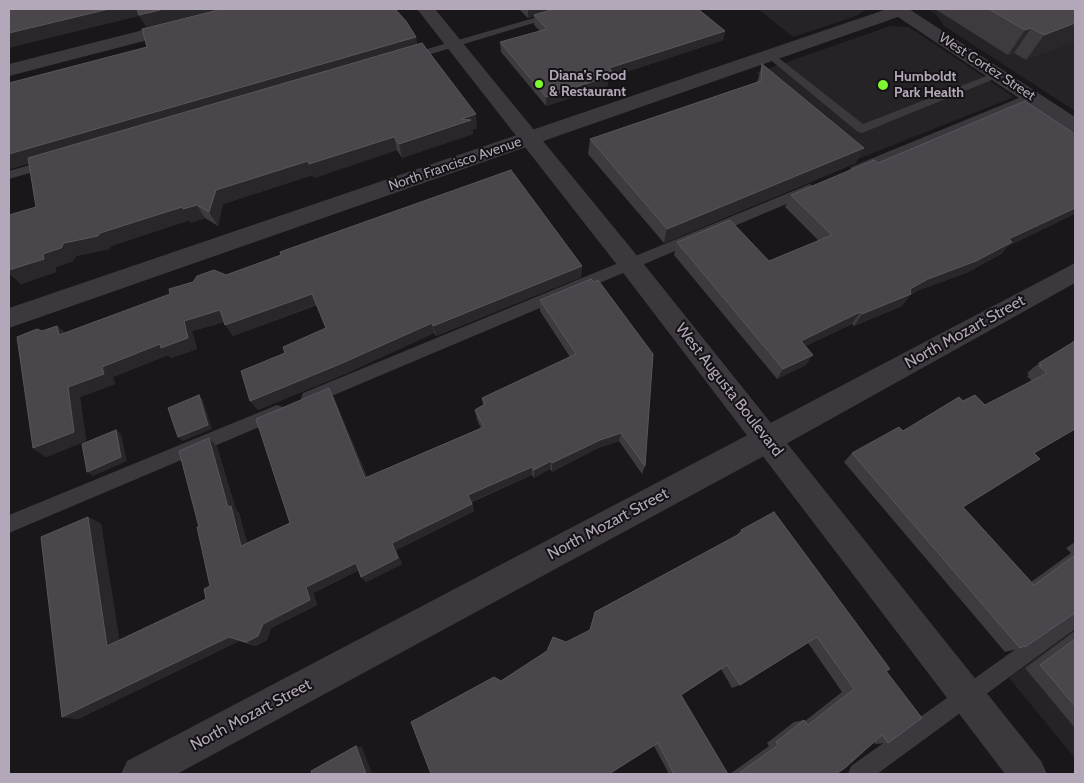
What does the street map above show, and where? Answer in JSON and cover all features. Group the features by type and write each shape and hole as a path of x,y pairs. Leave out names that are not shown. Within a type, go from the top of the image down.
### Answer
{"street":[{"path":"9,70 246,9"},
{"name":"West Augusta Boulevard","path":"426,9 630,264 1028,774"},
{"name":"North Francisco Avenue","path":"9,318 899,10"},
{"name":"West Cortez Street","path":"899,10 1075,126"},
{"name":"North Mozart Street","path":"140,774 767,440 1075,272"}],"lane":[{"path":"400,60 575,9"},
{"path":"771,55 862,129 998,75"},
{"path":"847,174 1032,97"},
{"path":"9,175 66,158"},
{"path":"9,524 828,182"},
{"path":"859,774 1075,617"}],"shaded area":[{"path":"758,9 867,9 856,16 793,37"},
{"name":"Humboldt Park Health","path":"928,9 1075,9 1075,111 944,26 937,15"},
{"name":"Humboldt Park Health","path":"890,26 909,27 1014,97 858,159 756,73"},
{"path":"1075,629 1075,758 1009,678"}],"building":[{"path":"9,9 109,9 9,33"},
{"path":"137,9 164,9 139,15"},
{"path":"222,9 395,9 406,21 416,37 9,154 9,83 147,47 142,29"},
{"path":"554,9 698,9 725,31 609,68 612,71 606,73 609,76 546,97 500,42 547,29 534,15"},
{"path":"989,9 1075,9 1075,23 1044,35 1031,28 1025,30"},
{"path":"422,43 476,114 461,119 471,120 399,144 394,137 309,164 308,161 216,190 209,212 197,205 183,209 182,207 100,233 98,236 64,243 61,248 43,254 44,259 9,270 9,215 36,207 28,158"},
{"path":"762,64 864,148 667,229 590,139 761,81"},
{"path":"1025,101 1075,134 1075,208 1009,239 1012,242 976,261 928,279 910,289 911,294 862,314 860,312 801,341 813,355 783,369 677,242 730,220 769,261 832,235 791,195 874,160 878,163"},
{"path":"511,170 582,266 433,326 432,323 250,401 241,371 285,353 283,347 326,328 312,294 225,325 220,310 184,321 188,338 161,348 160,344 102,367 104,374 68,387 74,432 33,448 17,337 37,329 42,331 57,326 59,335 170,294 169,289 193,282 197,276 214,270 226,275 281,255 280,252"},
{"path":"591,279 594,282 598,280 653,354 645,466 621,433 600,440 534,470 532,467 468,495 472,504 392,543 398,558 361,577 356,563 306,587 310,600 263,624 258,636 246,642 229,637 62,717 41,537 88,517 107,646 206,599 204,589 210,586 197,527 199,527 179,451 209,438 228,507 231,506 241,546 290,523 256,419 329,388 365,478 484,427 475,410 485,404 482,398 576,354 540,300"},
{"path":"1075,341 1075,429 1034,453 1040,459 963,507 1034,585 1075,555 1075,613 1025,647 1020,648 852,453 899,427 903,431 959,397 963,401 975,395 985,405 1047,373 1039,366 1042,365 1039,363"},
{"path":"199,395 208,425 178,437 168,408"},
{"path":"116,430 121,457 87,472 82,444"},
{"path":"774,512 890,669 886,671 922,718 888,743 882,735 836,774 738,774 778,745 776,742 804,720 808,725 854,689 817,637 740,685 727,665 681,695 728,774 674,774 658,743 609,774 431,774 411,722 494,677 501,681 547,651 553,637 566,642 590,630 595,612 743,532 741,530"},
{"path":"1075,639 1075,706 1040,665"},
{"path":"356,746 366,774 312,774 311,771"}],"place":[{"name":"Diana’s Food & Restaurant","path":"539,84"},
{"name":"Humboldt Park Health","path":"883,85"}]}
